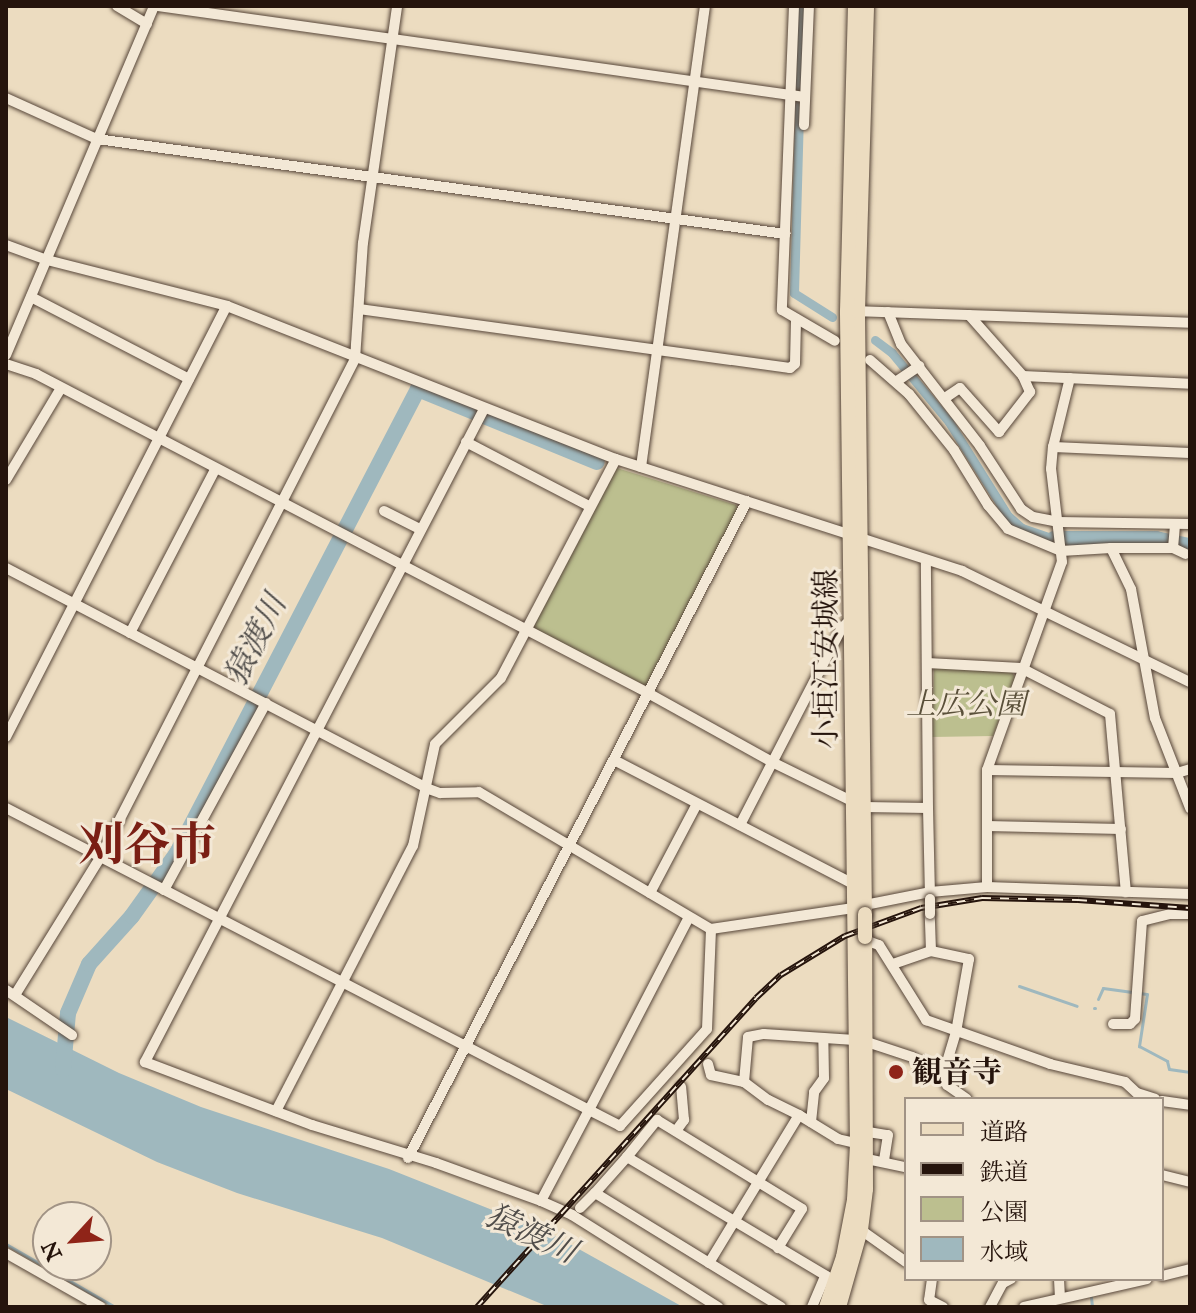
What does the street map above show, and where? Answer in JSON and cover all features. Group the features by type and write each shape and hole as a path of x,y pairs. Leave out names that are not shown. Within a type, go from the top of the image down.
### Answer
{"main road":[{"name":"小垣江安城線","path":"855,6 853,311 858,805 853,884 865,938 861,1041"},
{"name":"小垣江安城線","path":"853,311 867,6"},
{"name":"小垣江安城線","path":"839,1307 861,1230 865,1145 852,618 856,539"},
{"name":"小垣江安城線","path":"826,1307 865,1145"}],"street":[{"path":"117,6 147,24"},
{"path":"6,355 156,6 805,97"},
{"path":"72,1035 10,992 100,858 355,359 363,243 397,6"},
{"path":"641,467 705,6"},
{"path":"794,6 782,310 835,341"},
{"path":"804,125 809,6"},
{"path":"6,98 97,139 785,234"},
{"path":"6,245 47,260 227,306 482,413 995,585 1190,682"},
{"path":"31,297 189,379"},
{"path":"6,737 227,306"},
{"path":"359,309 790,368 795,364 796,319"},
{"path":"853,311 1190,323"},
{"path":"888,312 901,344 917,367 945,398 1012,499 1033,517 1058,525 1190,524"},
{"path":"945,398 960,388 999,432 1030,392 1023,376 969,315"},
{"path":"870,360 900,380 954,450 988,505 1008,529 1061,550 1173,548 1186,554"},
{"path":"6,364 61,388 858,805 928,808"},
{"path":"900,380 917,367"},
{"path":"1023,376 1190,384"},
{"path":"987,887 987,770 1021,668 1062,562 1051,469 1053,447 1070,378"},
{"path":"6,480 61,388"},
{"path":"482,413 145,1062 408,1158 436,1163 541,1201 572,1215 718,1307"},
{"path":"466,442 589,506"},
{"path":"1053,447 1190,453"},
{"path":"276,1111 413,846 435,744 501,678 616,459"},
{"path":"130,633 215,470"},
{"path":"408,1158 747,501"},
{"path":"384,511 420,529"},
{"path":"1173,548 1174,524"},
{"path":"1111,548 1131,589 1155,718 1190,808"},
{"path":"926,560 931,951"},
{"path":"6,568 426,788 440,793 479,792 711,929 861,909 987,887 1190,894"},
{"path":"740,825 841,629 852,618"},
{"path":"927,663 1021,668 1110,714 1126,892"},
{"path":"164,890 266,703"},
{"path":"614,760 853,884"},
{"path":"987,770 1177,773 1190,769"},
{"path":"650,893 697,804"},
{"path":"6,808 149,881 218,921 342,981 620,1126 707,1029 711,929"},
{"path":"987,826 1121,829"},
{"path":"1113,1024 1130,1024 1135,1019 1142,921 1170,914 1190,914"},
{"path":"541,1201 689,917"},
{"path":"865,938 879,945 926,1020 1069,1070 1125,1082 1137,1093 1149,1097"},
{"path":"893,964 931,951 969,959 956,1032 943,1075"},
{"path":"744,1082 748,1037 764,1034 861,1041 912,1057 943,1075 947,1085 964,1097"},
{"path":"811,1122 814,1092 824,1078 823,1039"},
{"path":"708,1064 711,1075 744,1082 768,1100 838,1139 865,1145 884,1160 904,1166"},
{"path":"676,1131 684,1120 681,1087"},
{"path":"1164,1101 1190,1105"},
{"path":"709,1263 799,1115"},
{"path":"580,1208 657,1120 802,1209 778,1248"},
{"path":"865,1145 888,1135 884,1160"},
{"path":"627,1157 831,1279 812,1307"},
{"path":"1164,1176 1190,1182"},
{"path":"595,1193 781,1307"},
{"path":"861,1230 904,1261"},
{"path":"6,1253 101,1307"},
{"path":"1164,1276 1190,1269"},
{"path":"932,1281 929,1300 943,1307"},
{"path":"990,1307 1007,1281"},
{"path":"1059,1281 1060,1298"},
{"path":"1024,1307 1138,1281"}],"green space":[{"path":"617,468 736,505 738,509 646,686 533,629 531,625"},
{"name":"上広公園","path":"934,668 1012,672 1015,677 993,736 932,737"}],"water":[{"path":"6,1017 119,1073 201,1107 389,1169 550,1233 683,1307 549,1307 382,1238 237,1193 157,1162 6,1089"}],"waterway":[{"path":"802,6 794,293 832,317"},
{"path":"875,340 892,353 949,422 1008,516 1022,528 1054,539"},
{"name":"猿渡川","path":"63,1069 68,1013 89,964 132,916 177,853 418,389 597,462"},
{"path":"1054,539 1156,539 1190,546"},
{"path":"1019,986 1077,1006"},
{"path":"1098,999 1103,988 1147,994 1139,1046 1167,1061 1169,1069 1190,1072"},
{"path":"6,1244 115,1307"},
{"path":"1091,1297 1092,1307"}],"railway":[{"path":"477,1307 756,998 781,975 845,936 921,908 982,898 1078,900 1190,908"}],"place":[{"name":"観音寺","path":"896,1072"}],"district":[{"name":"刈谷市","path":"147,845"}]}
